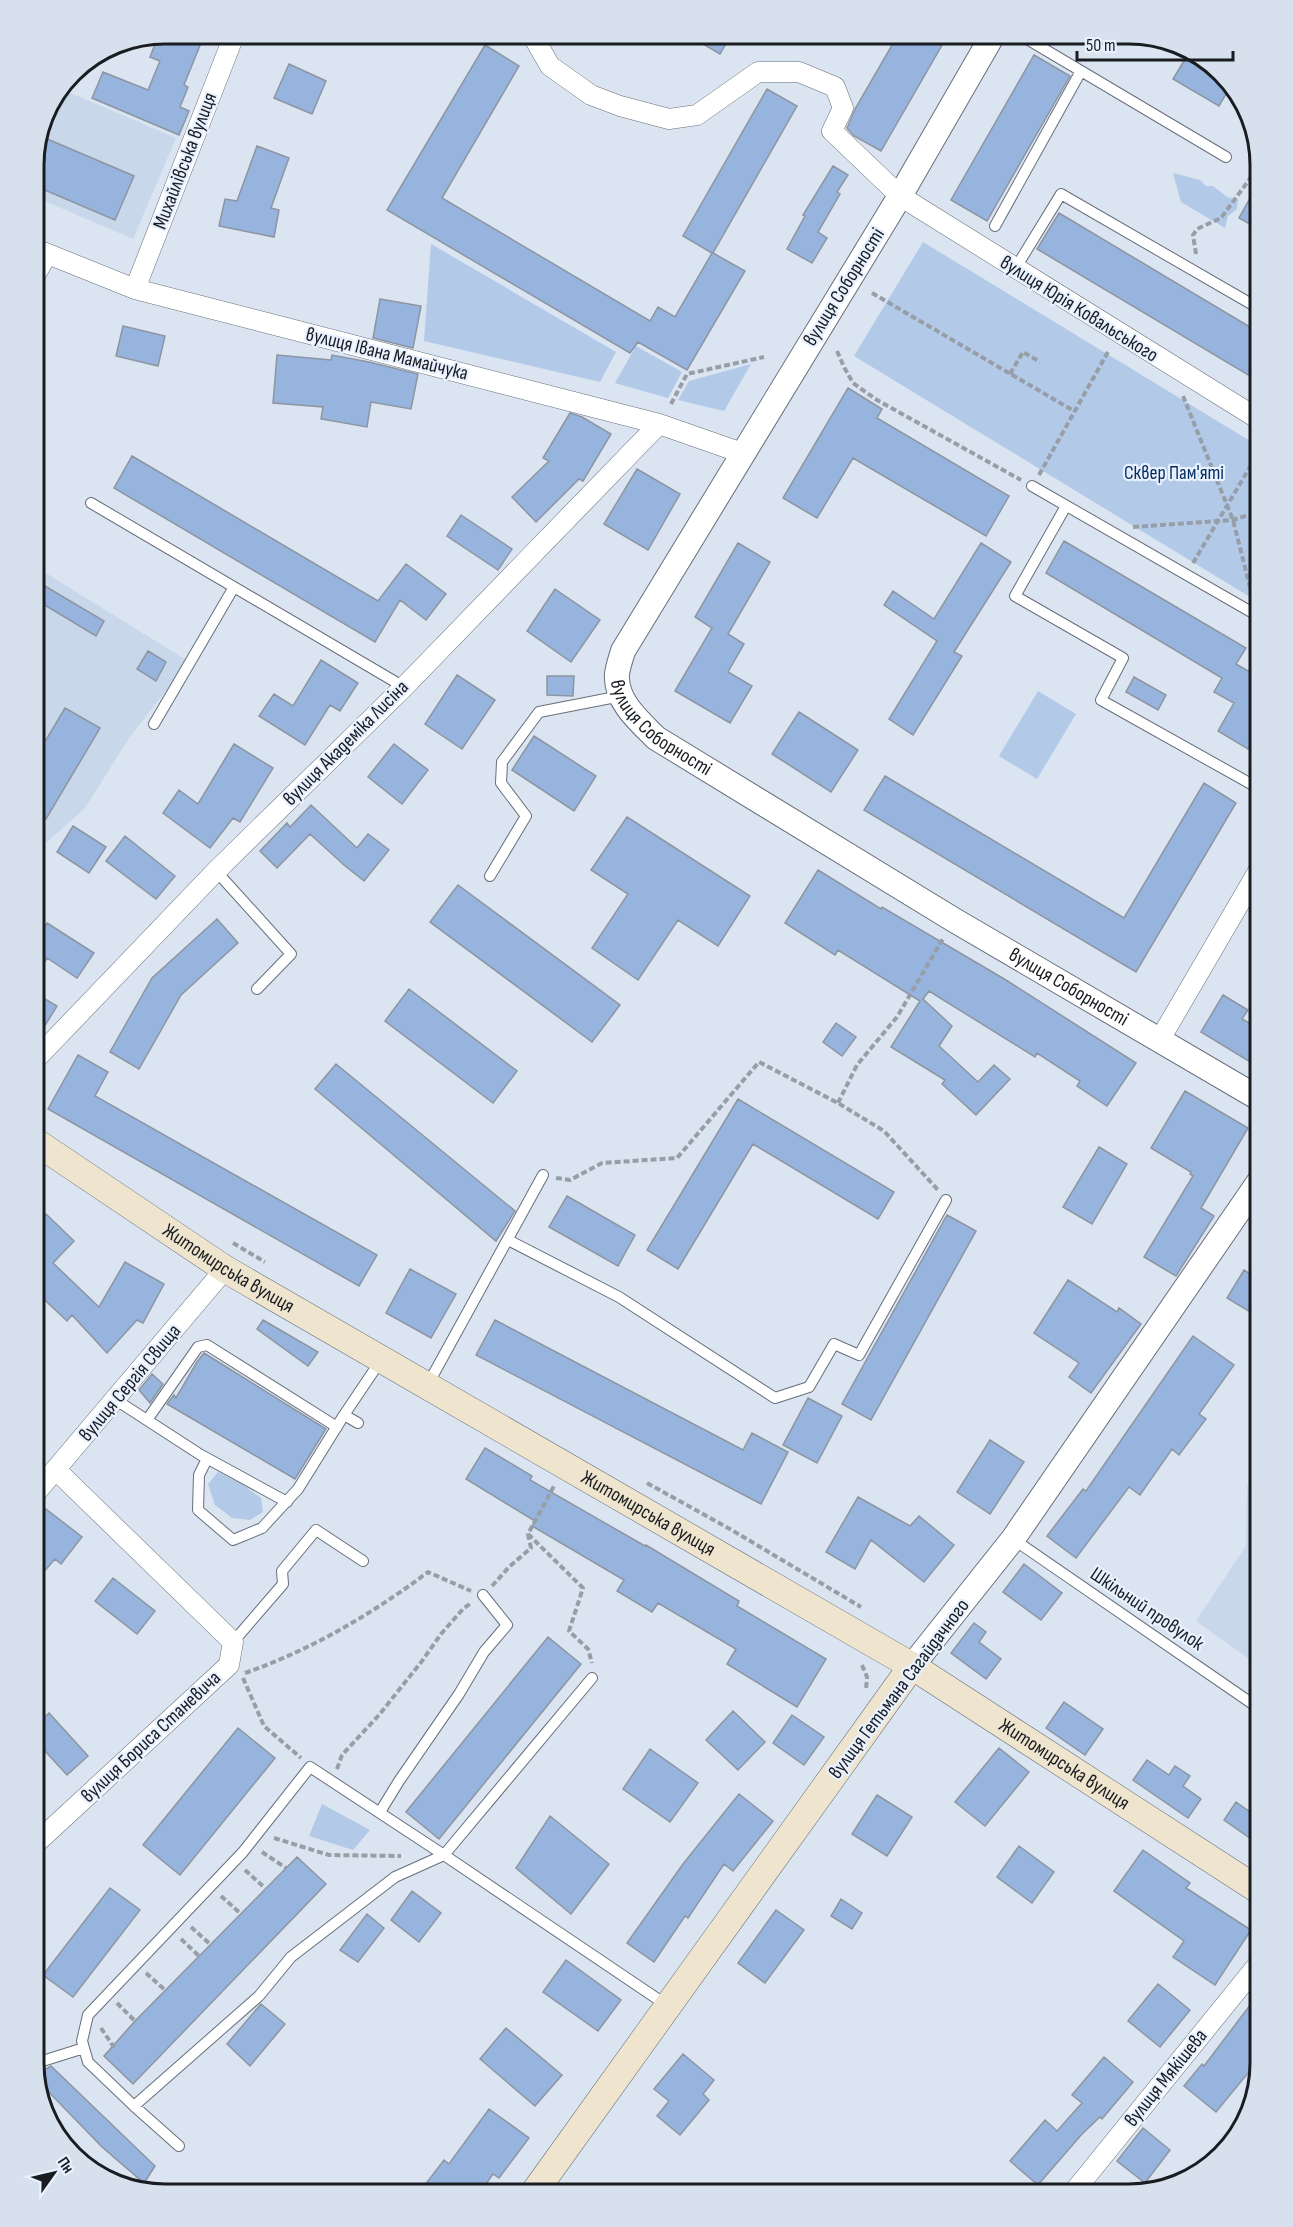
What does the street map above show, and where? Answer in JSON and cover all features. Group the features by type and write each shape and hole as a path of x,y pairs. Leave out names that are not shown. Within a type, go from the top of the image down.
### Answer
{"main road":[{"name":"Житомирська вулиця","path":"44,1147 225,1269 912,1666 1250,1885"},
{"name":"вулиця Гетьмана Сагайдачного","path":"541,2183 912,1666"}],"street":[{"name":"Михайлівська вулиця","path":"135,289 231,44"},
{"name":"вулиця Юрія Ковальського","path":"537,44 550,66 591,95 620,106 669,119 697,114 758,72 799,72 835,87 843,108 832,131 900,196 1250,414"},
{"name":"вулиця Соборності","path":"988,44 900,196 623,651 617,675 621,696 634,717 656,738 954,920 1250,1093"},
{"name":"вулиця Івана Мамайчука","path":"44,253 135,289 658,424 742,453"},
{"name":"вулиця Академіка Лисіна","path":"44,1051 216,871 404,687 658,424"},
{"path":"1160,1041 1250,885"},
{"name":"вулиця Гетьмана Сагайдачного","path":"912,1666 1013,1539 1250,1195"},
{"name":"вулиця Сергія Свища","path":"44,1484 225,1269"},
{"path":"56,1470 232,1642"},
{"name":"вулиця Бориса Станевича","path":"44,1836 229,1665 232,1642"},
{"name":"вулиця Мякішева","path":"1080,2184 1250,1974"}],"lane":[{"path":"1036,44 1226,157"},
{"path":"995,226 1081,71"},
{"path":"1015,269 1061,194 1250,303"},
{"path":"1032,486 1250,611"},
{"path":"91,503 404,687"},
{"path":"1066,506 1015,596 1123,658 1101,700 1250,783"},
{"path":"154,724 234,587"},
{"path":"489,876 526,816 501,783 502,762 538,712 621,696"},
{"path":"216,871 291,954 257,989"},
{"path":"427,1386 543,1175"},
{"path":"508,1240 619,1297 775,1398 809,1387 834,1344 859,1355 946,1200"},
{"path":"147,1420 198,1347 207,1345 337,1427"},
{"path":"207,1459 199,1475 198,1510 233,1540 262,1528 298,1489 381,1360"},
{"path":"116,1400 207,1459 287,1502"},
{"path":"344,1415 358,1423"},
{"path":"232,1642 283,1584 282,1571 316,1530 363,1561"},
{"name":"Шкільний провулок","path":"1013,1539 1250,1702"},
{"path":"380,1812 459,1694 484,1652 507,1625 483,1595"},
{"path":"134,2106 259,1996 291,1957 395,1877 444,1855 592,1678"},
{"path":"179,2146 88,2062 82,2040 88,2014 243,1852 310,1767 668,2006"},
{"path":"44,2061 84,2048"}],"path":[{"path":"1202,275 1193,235 1197,229 1221,218 1250,179"},
{"path":"872,293 1074,411"},
{"path":"837,351 853,383 878,400 1032,486 1109,350"},
{"path":"1010,374 1023,352 1040,362"},
{"path":"671,404 687,374 764,357"},
{"path":"1183,396 1233,520 1250,583"},
{"path":"1186,574 1250,467"},
{"path":"1105,529 1233,520 1250,514"},
{"path":"838,1103 858,1065 897,1017 954,920"},
{"path":"543,1175 570,1180 602,1163 677,1158 759,1062 838,1103 884,1131 946,1200"},
{"path":"333,1781 342,1755 386,1706 463,1608 483,1595 509,1567 531,1548 528,1534 565,1466"},
{"path":"528,1534 583,1588 569,1631 588,1649 592,1659 592,1678"},
{"path":"310,1767 264,1726 242,1675 296,1652 373,1611 428,1572 483,1595"},
{"path":"860,1659 867,1677 866,1698"},
{"path":"259,1850 286,1868"},
{"path":"329,1855 405,1857"},
{"path":"242,1868 266,1889"},
{"path":"218,1893 241,1914"},
{"path":"188,1925 210,1944"},
{"path":"178,1936 199,1956"},
{"path":"145,1972 166,1991"},
{"path":"116,2003 135,2021"},
{"path":"98,2023 113,2046 115,2043"}],"shaded area":[{"path":"68,92 176,138 133,239 44,201 46,141 56,111"},
{"path":"44,572 186,660 179,674 129,738 85,808 44,845"},
{"path":"1250,1482 1250,1660 1196,1621 1246,1546 1247,1486"}],"green space":[{"path":"1173,173 1200,180 1206,186 1213,186 1227,197 1238,200 1237,209 1228,216 1225,228 1181,202"},
{"name":"Сквер Пам'яті","path":"923,242 1250,441 1250,597 854,356"},
{"path":"431,244 616,352 600,382 424,341"},
{"path":"636,346 682,372 668,398 615,383"},
{"path":"751,364 724,411 678,400 689,381"},
{"path":"1038,691 1076,714 1037,779 999,756"},
{"path":"218,1472 243,1485 261,1498 263,1512 250,1520 232,1518 215,1505 208,1484"},
{"path":"322,1804 370,1830 353,1850 309,1836"}],"building":[{"path":"201,44 184,85 188,87 180,107 189,111 179,135 92,98 103,72 148,90 160,61 150,57 155,45"},
{"path":"703,44 726,44 720,54"},
{"path":"893,44 943,44 881,151 854,136 847,128 855,109"},
{"path":"485,45 519,66 442,198 650,321 658,307 675,317 712,253 683,236 767,89 797,106 713,253 745,271 687,370 638,342 630,353 387,210"},
{"path":"1034,55 1070,76 987,221 951,200"},
{"path":"1186,58 1208,73 1226,93 1219,106 1173,79"},
{"path":"289,64 326,81 312,114 274,98"},
{"path":"47,139 134,176 115,220 44,190"},
{"path":"257,146 289,158 271,208 279,210 274,237 219,226 225,199 237,201"},
{"path":"833,166 848,175 837,192 840,194 818,232 827,238 812,263 787,249 805,216 803,215"},
{"path":"1250,198 1250,224 1239,218"},
{"path":"1059,213 1250,327 1250,376 1037,249"},
{"path":"380,299 421,306 413,348 373,338"},
{"path":"123,326 165,336 158,366 116,356"},
{"path":"277,355 331,360 332,355 418,374 411,409 371,402 367,427 321,419 323,407 273,403"},
{"path":"848,388 882,409 877,418 1009,496 986,536 853,458 817,518 783,498"},
{"path":"570,413 582,417 611,434 583,481 579,479 536,522 512,497 549,461 543,458"},
{"path":"132,456 378,601 406,564 446,594 426,620 400,600 375,642 114,488"},
{"path":"637,469 680,494 648,550 604,524"},
{"path":"461,515 512,549 498,570 447,536"},
{"path":"1064,541 1246,648 1236,664 1250,672 1250,746 1248,749 1218,731 1234,703 1214,692 1222,678 1046,573"},
{"path":"738,543 770,562 728,634 744,644 728,672 752,686 730,723 675,691 712,628 695,617"},
{"path":"981,543 1011,562 954,652 962,656 913,735 889,719 937,641 884,605 893,591 934,619"},
{"path":"44,586 104,621 96,636 44,605"},
{"path":"555,589 600,620 571,662 527,631"},
{"path":"148,651 166,662 156,681 137,669"},
{"path":"321,660 358,683 340,711 330,705 305,745 259,716 274,694 293,706"},
{"path":"457,675 495,700 462,749 425,724"},
{"path":"547,676 574,676 573,696 547,695"},
{"path":"1134,677 1166,695 1158,710 1126,692"},
{"path":"65,708 100,728 46,819 44,818 44,739 46,740"},
{"path":"799,712 858,750 831,792 772,754"},
{"path":"534,736 596,776 574,811 512,770"},
{"path":"234,744 273,768 240,822 233,818 210,848 163,813 179,790 198,804"},
{"path":"394,744 428,770 402,804 368,777"},
{"path":"885,776 1124,918 1204,783 1236,803 1136,972 864,810"},
{"path":"311,805 357,848 368,834 389,850 364,881 310,834 277,868 260,851 287,823 290,827"},
{"path":"627,817 750,896 718,946 678,920 638,980 592,948 628,894 591,870"},
{"path":"73,826 106,847 89,873 57,852"},
{"path":"125,836 175,876 156,899 106,861"},
{"path":"818,870 881,909 882,907 1006,980 1136,1063 1107,1106 1077,1086 1080,1081 1037,1053 1035,1057 929,991 923,999 952,1026 939,1046 978,1082 994,1065 1010,1079 976,1115 942,1084 945,1080 891,1047 920,1001 838,950 835,955 785,923"},
{"path":"458,885 620,1005 592,1042 430,922"},
{"path":"217,919 238,943 181,995 139,1069 110,1052 152,978"},
{"path":"47,923 94,953 77,978 47,958 44,963 44,928"},
{"path":"409,989 517,1071 493,1103 385,1021"},
{"path":"1223,995 1248,1010 1242,1019 1250,1023 1250,1062 1201,1032"},
{"path":"44,998 57,1006 44,1027"},
{"path":"836,1023 856,1037 842,1056 823,1042"},
{"path":"78,1055 108,1072 95,1096 377,1255 359,1286 48,1109"},
{"path":"336,1064 515,1211 496,1241 315,1089"},
{"path":"1185,1091 1248,1128 1201,1208 1214,1216 1176,1276 1144,1257 1193,1176 1191,1172 1151,1148"},
{"path":"738,1099 894,1192 878,1219 753,1144 678,1269 647,1250"},
{"path":"1099,1147 1127,1164 1092,1224 1063,1207"},
{"path":"567,1196 635,1235 618,1266 549,1227"},
{"path":"46,1214 74,1241 53,1263 99,1307 125,1262 164,1284 143,1323 137,1320 107,1353 72,1315 67,1321 44,1299 44,1216"},
{"path":"947,1215 976,1231 871,1420 842,1404"},
{"path":"410,1269 456,1294 431,1338 386,1313"},
{"path":"1244,1270 1250,1274 1250,1312 1227,1298"},
{"path":"1068,1280 1117,1312 1119,1308 1141,1324 1091,1393 1069,1377 1079,1363 1034,1333"},
{"path":"263,1320 318,1352 308,1366 257,1329"},
{"path":"495,1320 743,1450 752,1433 788,1452 761,1504 476,1355"},
{"path":"1193,1336 1234,1365 1199,1414 1206,1419 1179,1455 1172,1449 1140,1495 1129,1487 1076,1558 1047,1536 1083,1489 1086,1491"},
{"path":"204,1353 326,1429 295,1479 167,1404 174,1395 176,1398"},
{"path":"152,1374 163,1384 150,1403 139,1390"},
{"path":"808,1398 842,1416 817,1463 783,1445"},
{"path":"990,1440 1024,1462 990,1514 957,1492"},
{"path":"485,1448 532,1476 530,1480 646,1545 739,1601 737,1606 826,1659 797,1707 727,1664 736,1649 658,1603 652,1612 617,1591 624,1580 532,1526 535,1521 466,1479"},
{"path":"858,1497 910,1526 919,1516 954,1545 924,1582 871,1540 855,1569 826,1552"},
{"path":"46,1509 82,1537 61,1564 55,1559 44,1572 44,1511"},
{"path":"1024,1564 1062,1593 1041,1620 1003,1592"},
{"path":"113,1578 155,1611 137,1634 95,1601"},
{"path":"974,1623 986,1632 979,1642 1001,1659 986,1679 951,1653"},
{"path":"548,1637 581,1664 439,1839 406,1812"},
{"path":"1064,1702 1103,1729 1085,1755 1046,1728"},
{"path":"733,1711 765,1742 738,1770 706,1740"},
{"path":"49,1713 88,1756 67,1775 44,1750 44,1718"},
{"path":"792,1715 824,1737 804,1765 773,1743"},
{"path":"238,1728 275,1758 180,1875 143,1845"},
{"path":"999,1748 1029,1772 985,1826 955,1802"},
{"path":"650,1749 698,1783 670,1822 623,1789"},
{"path":"1147,1760 1169,1775 1175,1766 1190,1776 1183,1786 1201,1799 1188,1818 1133,1780"},
{"path":"739,1794 773,1821 733,1871 724,1864 688,1918 685,1916 654,1962 627,1943 683,1864"},
{"path":"877,1795 912,1817 887,1856 852,1834"},
{"path":"1236,1802 1250,1812 1250,1838 1224,1820"},
{"path":"550,1816 609,1864 571,1914 516,1868"},
{"path":"1019,1846 1054,1872 1032,1903 997,1877"},
{"path":"1143,1850 1190,1883 1186,1888 1250,1932 1215,1985 1173,1957 1184,1941 1114,1891"},
{"path":"297,1857 326,1884 133,2084 104,2056 135,2021"},
{"path":"110,1888 140,1910 73,1997 44,1974"},
{"path":"412,1891 441,1913 419,1942 391,1920"},
{"path":"841,1899 862,1913 852,1929 831,1916"},
{"path":"776,1910 804,1930 765,1983 738,1963"},
{"path":"367,1914 384,1928 358,1962 340,1950"},
{"path":"566,1960 621,2000 598,2031 543,1992"},
{"path":"1158,1984 1190,2010 1160,2047 1128,2021"},
{"path":"261,2004 285,2024 250,2066 227,2044"},
{"path":"1250,2005 1249,2073 1216,2112 1184,2086 1202,2064 1204,2066"},
{"path":"506,2028 562,2075 535,2106 480,2059"},
{"path":"683,2054 714,2080 703,2094 709,2100 680,2135 657,2116 669,2101 654,2089"},
{"path":"1104,2057 1133,2082 1102,2119 1100,2117 1082,2134 1037,2184 1010,2161 1045,2120 1057,2131 1082,2103 1072,2095"},
{"path":"51,2066 155,2166 145,2182 102,2147 47,2090 44,2070"},
{"path":"489,2109 529,2138 499,2178 493,2174 486,2183 426,2183 444,2160 449,2164"},
{"path":"1143,2128 1170,2150 1146,2182 1117,2161"}]}
